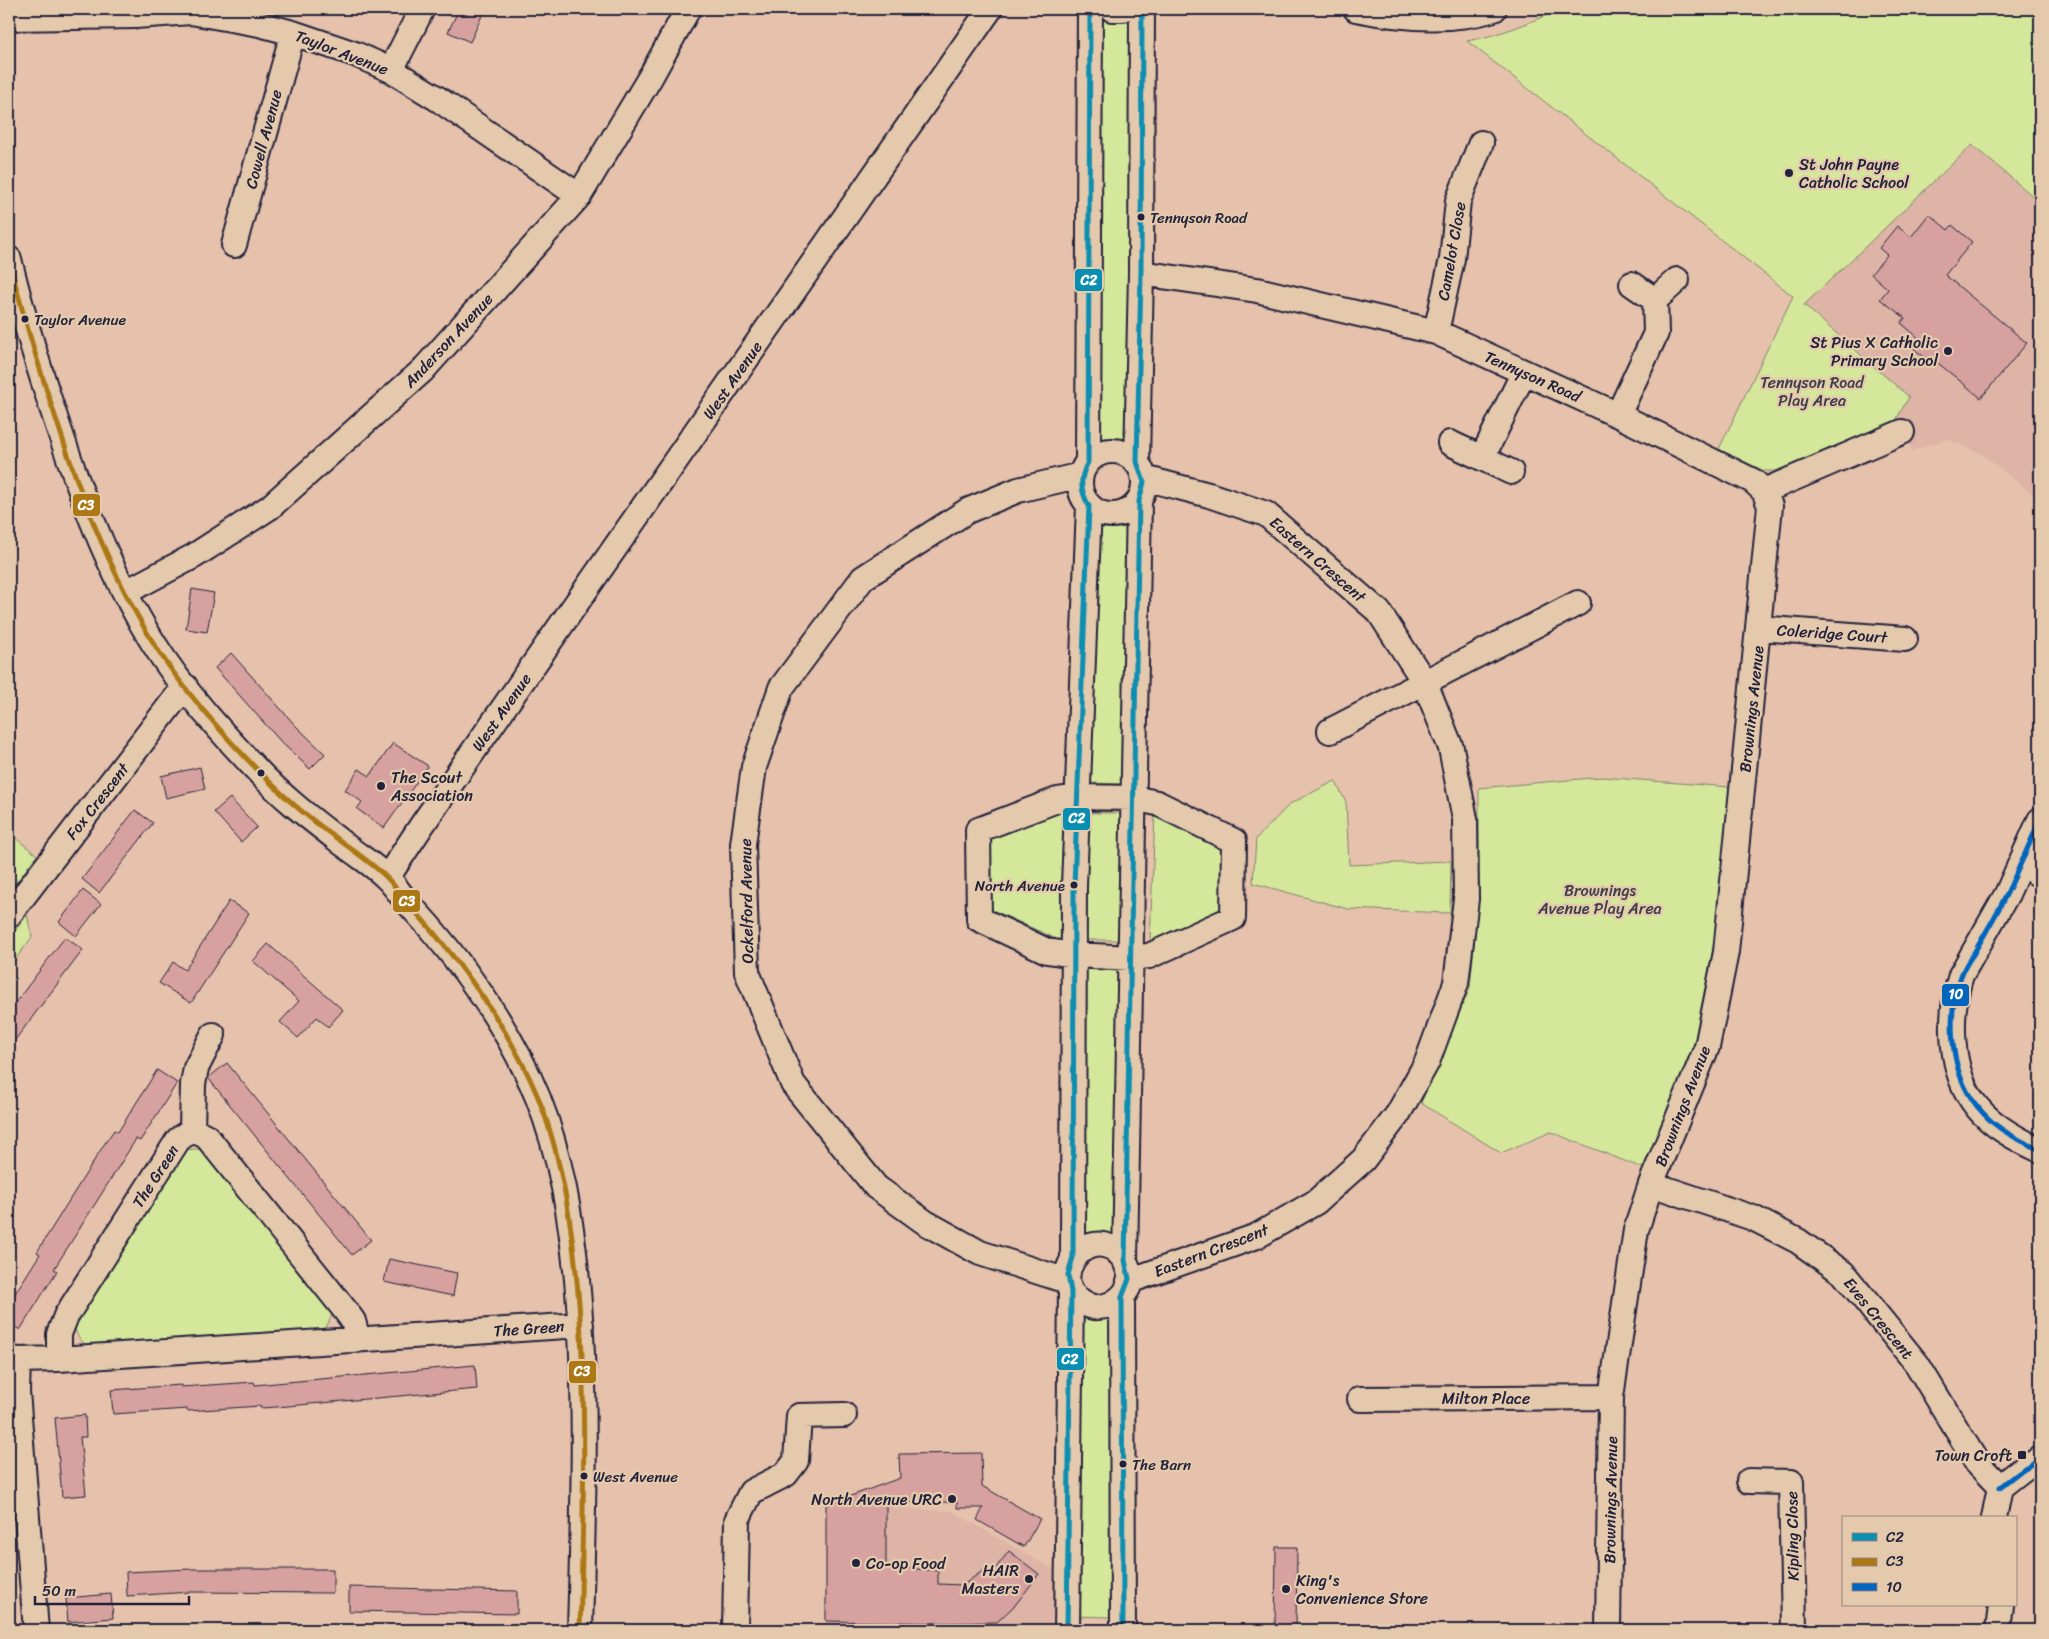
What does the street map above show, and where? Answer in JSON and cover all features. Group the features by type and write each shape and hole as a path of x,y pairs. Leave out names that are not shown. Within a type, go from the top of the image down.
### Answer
{"street":[{"path":"391,70 422,9"},
{"name":"Anderson Avenue","path":"126,592 194,556 270,506 423,370 579,196 651,76 688,9"},
{"name":"West Avenue","path":"388,878 422,825 990,9"},
{"path":"1090,9 1085,468 1080,490 1089,506 1104,515 1112,516 1124,514 1133,508 1143,494 1141,470 1142,9"},
{"path":"1112,9 1123,9"},
{"path":"1356,9 1409,17 1494,9"},
{"name":"Taylor Avenue","path":"9,18 135,16 191,10 293,33 355,54 391,70 438,99 579,196"},
{"name":"Cowell Avenue","path":"234,245 293,33"},
{"name":"Camelot Close","path":"1436,332 1452,259 1458,201 1481,142"},
{"path":"9,258 38,362 78,487 105,550 154,644 220,730 260,773 297,808 388,878 424,920 473,984 512,1044 537,1095 558,1160 566,1199 574,1245 581,1324 584,1477 580,1630"},
{"name":"Tennyson Road","path":"1141,273 1257,290 1436,332 1618,414 1752,481 1764,491"},
{"path":"1618,414 1656,333 1655,300 1677,280"},
{"path":"1632,284 1655,300"},
{"path":"1482,458 1524,372"},
{"path":"1764,491 1902,432"},
{"path":"1450,443 1511,472"},
{"path":"1085,468 1100,454 1114,451 1128,455 1141,470"},
{"name":"Ockelford Avenue","path":"1069,1286 980,1253 926,1223 876,1187 793,1084 747,972 743,844 754,767 781,688 863,578 967,510 1018,490 1085,468"},
{"name":"Eastern Crescent","path":"1125,1279 1257,1236 1316,1202 1363,1160 1398,1114 1427,1062 1456,984 1466,899 1465,820 1451,748 1426,683 1379,612 1266,514 1141,470"},
{"name":"Brownings Avenue","path":"1608,1630 1611,1398 1636,1230 1651,1184 1707,1047 1726,952 1770,506 1764,491"},
{"path":"1123,1630 1125,1279 1139,501"},
{"path":"1073,1257 1074,955 1077,797 1089,506"},
{"path":"1330,731 1578,604"},
{"name":"Coleridge Court","path":"1759,628 1905,639"},
{"name":"Fox Crescent","path":"9,915 185,686"},
{"path":"1077,797 1133,798 1157,803 1234,841 1232,918 1149,956 1131,958 1074,955 1047,950 979,919 978,830 1057,800 1077,797"},
{"path":"2040,820 2030,870 2007,894 1961,975 1956,990 1953,1021 1956,1057 1963,1084 1977,1107 1998,1127 2024,1143 2040,1150"},
{"path":"192,1131 193,1084 196,1068 213,1035"},
{"name":"The Green","path":"59,1359 59,1334 66,1316 178,1140 192,1131 200,1132 207,1137 339,1302 352,1321 358,1340"},
{"name":"Eves Crescent","path":"1651,1184 1753,1218 1798,1241 1843,1273 1917,1364 1977,1463 2000,1488"},
{"path":"1067,1630 1069,1264 1080,1250 1095,1245 1106,1246 1115,1250 1125,1279"},
{"path":"1069,1286 1076,1298 1097,1308 1108,1306 1125,1279"},
{"name":"The Green","path":"13,1359 59,1359 581,1324"},
{"path":"13,1359 36,1630"},
{"name":"Milton Place","path":"1360,1400 1611,1398"},
{"path":"735,1630 737,1520 751,1492 786,1474 796,1461 798,1416 844,1415"},
{"path":"1994,1516 2000,1488 2023,1469 2040,1459"},
{"name":"Kipling Close","path":"1749,1481 1791,1482 1794,1630"},
{"path":"1998,1630 2001,1606"}],"shaded area":[{"name":"St John Payne Catholic School","path":"1560,9 2040,9 2040,500 1982,454 1947,439 1912,451 1896,420 1908,397 1793,296 1467,41 1489,37 1537,20"},
{"path":"886,1483 892,1483 893,1508 952,1511 1055,1571 1052,1630 825,1630 826,1505"}],"green space":[{"name":"St John Payne Catholic School","path":"1560,9 2040,9 2040,202 1972,145 1804,305 1909,397 1896,420 1778,471 1764,471 1719,449 1793,296 1467,41 1515,28"},
{"path":"1102,19 1135,20 1129,444 1095,444"},
{"path":"1096,522 1129,523 1122,784 1089,783"},
{"name":"Brownings Avenue Play Area","path":"1602,777 1729,787 1721,908 1694,1044 1645,1169 1551,1132 1501,1153 1421,1103 1470,988 1479,892 1479,788"},
{"path":"1335,781 1346,802 1349,865 1451,861 1450,913 1348,909 1253,883 1256,839 1290,804"},
{"path":"1063,810 1061,941 986,907 987,841"},
{"path":"1155,812 1222,842 1220,915 1150,942"},
{"path":"1088,813 1122,813 1120,940 1086,940"},
{"path":"9,833 37,855 9,892"},
{"path":"27,915 32,937 9,968 9,939"},
{"path":"1084,969 1121,969 1118,1236 1081,1235"},
{"path":"185,1150 204,1150 333,1310 328,1323 318,1333 90,1348 78,1336 74,1319"},
{"path":"1078,1313 1113,1314 1110,1617 1075,1616"}],"building":[{"path":"459,9 485,9 470,42 448,32"},
{"path":"1929,214 1948,230 1952,225 1972,242 1945,275 2027,343 1981,398 1938,363 1936,366 1914,349 1921,340 1901,323 1905,318 1880,299 1888,289 1871,274 1887,255 1879,248 1897,226 1911,237"},
{"path":"192,589 214,593 207,632 186,629"},
{"path":"231,653 295,725 325,754 310,769 282,743 215,668"},
{"name":"The Scout Association","path":"393,743 428,766 384,828 357,809 362,802 345,790 359,769 370,776"},
{"path":"200,767 205,789 166,798 161,776"},
{"path":"230,798 257,827 241,842 214,812"},
{"path":"135,810 153,823 99,893 82,879"},
{"path":"83,890 101,904 76,936 59,922"},
{"path":"229,901 249,913 191,1003 159,983 173,962 185,970"},
{"path":"65,937 83,950 9,1048 9,1011"},
{"path":"268,944 343,1010 328,1027 317,1017 298,1038 280,1022 299,1001 253,961"},
{"path":"227,1063 371,1240 352,1255 208,1078"},
{"path":"157,1070 177,1083 140,1141 136,1139 54,1269 57,1271 20,1330 9,1323 9,1303 40,1254 37,1252 105,1143 114,1130 118,1132"},
{"path":"389,1259 457,1273 453,1296 384,1282"},
{"path":"475,1365 477,1389 277,1407 260,1408 260,1406 187,1411 187,1409 113,1414 111,1390 254,1382 255,1385"},
{"path":"85,1415 86,1437 80,1437 86,1495 62,1497 55,1418"},
{"path":"981,1453 982,1486 1040,1519 1024,1547 977,1520 983,1508 957,1508 957,1502 886,1503 886,1566 938,1571 938,1584 963,1585 988,1567 992,1573 1009,1551 1039,1574 1016,1604 997,1622 826,1621 826,1505 900,1478 899,1454"},
{"name":"King's Convenience Store","path":"1276,1547 1297,1547 1296,1630 1275,1630"},
{"path":"192,1569 333,1569 333,1593 191,1592 127,1596 126,1572"},
{"path":"349,1587 517,1591 517,1614 349,1611"},
{"path":"111,1594 113,1618 68,1622 66,1598"}],"transit line":[{"name":"C2","path":"1067,1630 1071,1292 1068,1275 1073,1257 1074,886 1089,506 1082,490 1082,479 1088,462 1090,9"},
{"name":"C2","path":"1123,1630 1122,1297 1129,1279 1125,1260 1139,501 1144,482 1137,462 1141,273 1142,9"},
{"name":"C3","path":"9,259 39,367 89,514 125,593 154,644 171,670 200,707 259,772 299,809 356,852 395,887 450,953 484,999 513,1047 538,1097 555,1147 566,1198 579,1303 584,1426 580,1630"},
{"name":"10","path":"2040,820 2003,901 1962,973 1956,993 1952,1029 1957,1066 1963,1083 1972,1099 1995,1125 2040,1150"},
{"name":"10","path":"2000,1487 2023,1469 2040,1459"}],"place":[{"name":"St John Payne Catholic School","path":"1789,173"},
{"name":"Tennyson Road","path":"1141,217"},
{"name":"Taylor Avenue","path":"25,319"},
{"name":"St Pius X Catholic Primary School","path":"1948,351"},
{"name":"The Scout Association","path":"381,786"},
{"name":"North Avenue","path":"1074,885"},
{"name":"Town Croft","path":"2022,1455"},
{"name":"The Barn","path":"1123,1464"},
{"name":"West Avenue","path":"584,1476"},
{"name":"North Avenue URC","path":"952,1499"},
{"name":"Co-op Food","path":"856,1563"},
{"name":"HAIR Masters","path":"1029,1579"},
{"name":"King's Convenience Store","path":"1286,1589"}],"park label":[{"name":"Tennyson Road Play Area","path":"1812,391"}]}
